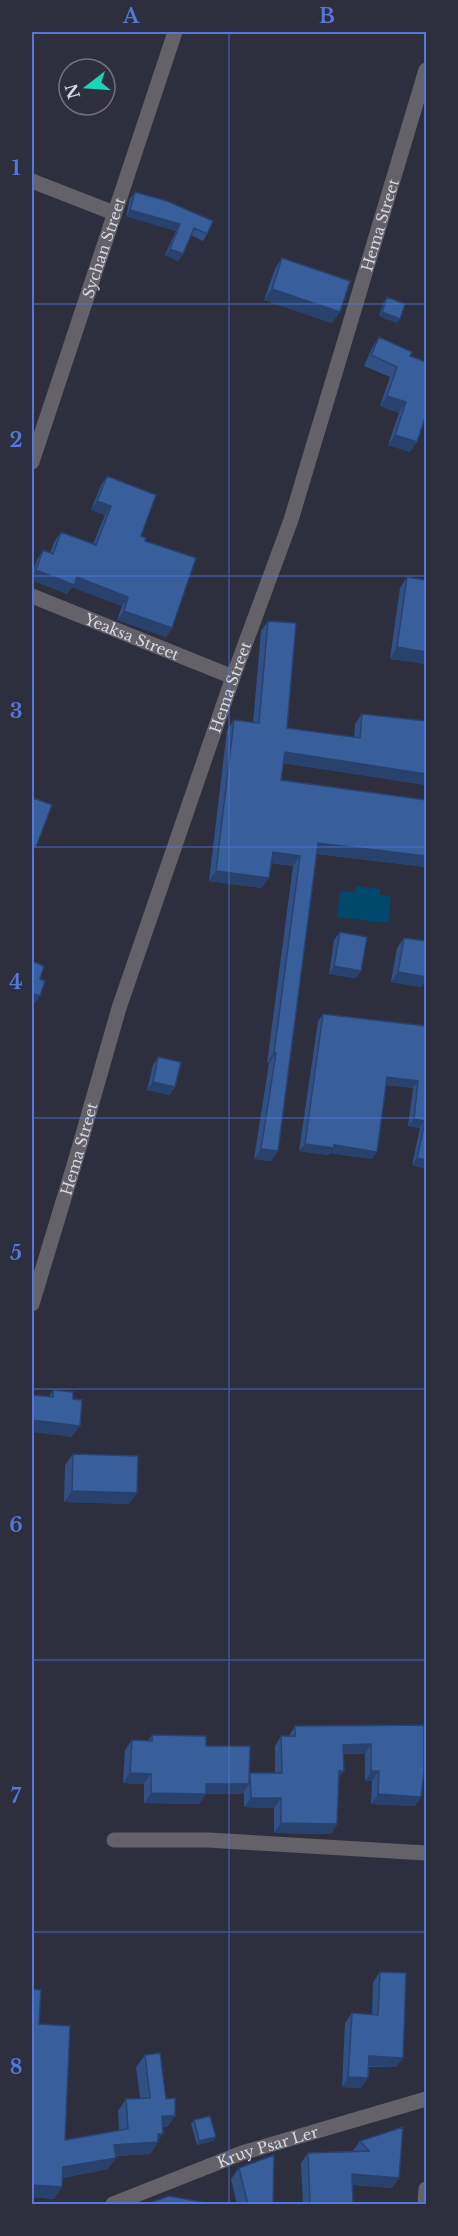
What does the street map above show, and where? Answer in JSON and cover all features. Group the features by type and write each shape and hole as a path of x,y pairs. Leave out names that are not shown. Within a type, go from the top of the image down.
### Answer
{"street":[{"name":"Sychan Street","path":"32,462 175,32"},
{"name":"Hema Street","path":"32,1304 120,1008 233,677 291,520 426,70"},
{"path":"32,181 114,213"},
{"name":"Yeaksa Street","path":"32,596 233,677"},
{"path":"114,1840 208,1840 426,1854"},
{"name":"Kruy Psar Ler","path":"113,2205 242,2153 426,2099"},
{"path":"425,2205 426,2189"}],"water":[{"path":"356,886 380,889 380,895 391,897 388,923 337,917 340,891 355,892"}],"building":[{"path":"135,192 167,201 213,221 207,234 194,228 183,254 170,249 180,224 130,210"},
{"path":"282,258 350,281 340,312 272,289"},
{"path":"387,297 405,304 400,319 382,312"},
{"path":"379,337 412,352 410,356 426,362 426,415 417,442 395,435 406,402 387,396 397,367 371,355"},
{"path":"107,476 156,495 141,536 146,538 145,541 196,558 172,628 124,611 128,597 77,577 74,585 36,570 43,550 53,554 61,532 96,545 111,506 97,501"},
{"path":"407,577 426,580 426,652 397,647"},
{"path":"268,621 296,623 287,728 360,738 362,714 426,721 426,774 285,752 281,780 426,800 426,856 318,843 278,1151 261,1149 276,1053 274,1053 300,856 273,852 269,878 216,871 234,720 259,723"},
{"path":"34,798 52,805 36,847 32,845"},
{"path":"340,932 367,937 361,971 334,966"},
{"path":"404,938 426,941 426,977 398,972"},
{"path":"32,961 44,966 40,979 45,981 40,996 35,994 32,1005"},
{"path":"323,1014 426,1026 426,1160 417,1158 425,1121 414,1119 418,1081 387,1077 377,1152 334,1145 334,1148 305,1144"},
{"path":"158,1057 181,1062 175,1087 153,1082"},
{"path":"53,1390 73,1392 73,1399 82,1400 80,1426 32,1420 32,1395 53,1397"},
{"path":"73,1454 138,1456 137,1493 72,1491"},
{"path":"424,1725 424,1771 421,1797 378,1794 379,1771 371,1771 371,1744 343,1745 344,1771 339,1771 337,1824 281,1823 281,1798 251,1798 250,1773 282,1773 281,1736 295,1736 295,1726"},
{"path":"152,1735 206,1736 206,1746 250,1746 249,1784 206,1784 206,1794 151,1793 151,1774 130,1773 132,1740 152,1741"},
{"path":"380,1972 406,1973 403,2058 369,2056 368,2078 348,2077 352,2013 378,2015"},
{"path":"32,1989 41,1990 39,2024 70,2026 65,2140 128,2129 126,2099 150,2098 145,2055 160,2053 166,2099 175,2098 175,2116 162,2116 163,2134 158,2134 158,2142 114,2145 116,2158 63,2167 62,2187 33,2185 33,2190 32,2190"},
{"path":"210,2116 216,2137 199,2141 194,2120"},
{"path":"403,2127 399,2178 352,2174 353,2205 310,2205 308,2153 369,2151 360,2141"},
{"path":"274,2155 273,2205 248,2205 239,2168"},
{"path":"169,2196 207,2203 207,2205 144,2205"}]}
